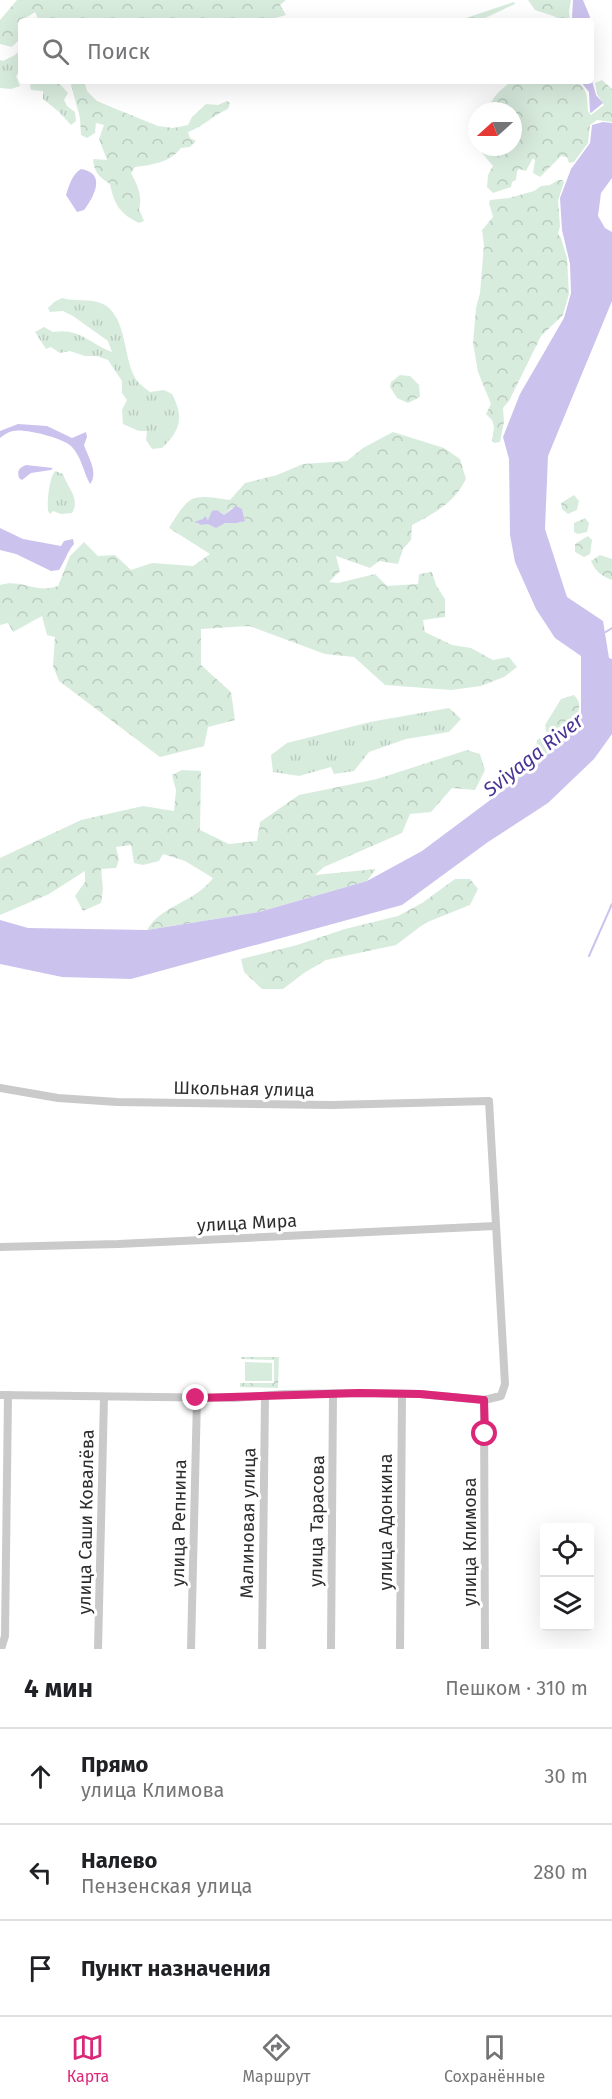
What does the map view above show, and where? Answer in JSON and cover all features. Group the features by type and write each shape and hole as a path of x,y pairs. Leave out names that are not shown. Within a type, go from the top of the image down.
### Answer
{"street":[{"name":"Школьная улица","path":"0,1088 58,1098 117,1102 332,1105 489,1101 495,1226"},
{"name":"улица Мира","path":"0,1247 495,1226"},
{"path":"1,1649 5,1636 4,1395 196,1398 265,1397 284,1394 431,1395 484,1400 501,1396 505,1384 495,1226"},
{"name":"улица Тарасова","path":"331,1649 333,1394"},
{"name":"улица Адонкина","path":"400,1649 402,1395"},
{"name":"улица Саши Ковалёва","path":"98,1649 104,1396"},
{"name":"Малиновая улица","path":"262,1649 265,1397"},
{"name":"улица Репнина","path":"191,1649 196,1398"},
{"name":"улица Климова","path":"484,1400 485,1649"}],"green space":[{"path":"17,0 286,0 280,5 286,15 276,18 38,18 35,12 26,18 18,18 18,41 12,47 0,44 0,20"},
{"path":"528,0 571,0 570,18 556,18 535,10"},
{"path":"514,2 515,4 485,18 466,18"},
{"path":"18,52 16,76 20,86 11,89 0,88 0,60 3,61"},
{"path":"602,80 612,89 612,122 597,120 590,125 588,143 574,162 569,163 567,157 561,156 540,177 533,173 535,160 533,158 526,171 519,169 517,171 516,180 512,182 511,187 493,193 487,187 488,175 493,166 485,156 522,156 522,102 492,102 508,84 581,84 591,115 604,105 597,94 595,83"},
{"path":"31,84 60,84 68,93 64,100 67,106 75,112 76,121 71,125 43,99 43,91 31,90"},
{"path":"71,84 85,84 87,91 97,101 158,126 173,128 188,125 192,117 206,104 218,105 227,101 230,103 228,109 188,132 190,138 196,141 190,147 181,148 172,157 161,162 135,167 131,173 139,191 139,209 144,221 139,223 119,208 110,184 96,171 93,159 107,160 99,139 104,125 96,123 95,133 87,138 81,135 80,118"},
{"path":"558,180 564,182 558,201 560,226 558,234 567,258 569,294 563,315 541,336 509,401 503,408 504,422 500,442 494,443 492,441 494,427 492,420 486,414 491,404 478,372 473,343 484,245 482,230 493,217 490,200 509,198 534,191"},
{"path":"62,298 98,302 110,309 120,325 133,375 150,392 164,390 172,394 178,410 179,423 162,448 152,449 146,440 147,431 139,431 123,424 122,410 127,400 122,393 122,381 108,360 70,351 60,353 51,347 46,349 35,332 44,327 53,332 78,334 112,352 108,341 73,316 63,311 50,312 48,308"},
{"path":"400,375 410,376 419,385 420,397 408,403 397,398 390,387 391,382"},
{"path":"393,432 444,448 460,459 466,479 450,501 436,512 412,525 411,540 403,549 398,564 379,561 370,568 336,556 340,571 329,582 338,583 375,574 387,586 418,584 419,574 432,572 436,585 445,599 445,617 423,620 425,632 452,645 471,648 493,660 509,657 517,667 504,677 481,686 451,690 385,685 354,657 325,654 249,626 201,629 201,665 231,692 235,720 208,727 204,746 160,757 59,681 53,666 55,637 47,635 42,616 13,632 8,623 0,625 0,585 14,583 42,588 58,586 70,556 84,542 98,556 115,555 131,570 152,563 193,566 210,554 169,528 182,508 192,499 207,497 230,500 245,483 277,475 303,464 347,461 363,448","holes":["232,508 242,509 245,521 201,525 198,522 206,518 208,520 217,510 224,515"]},
{"path":"55,471 63,474 72,493 75,503 72,513 61,514 53,511 50,514 48,511 50,484"},
{"path":"574,495 579,501 577,510 568,514 562,509 561,503"},
{"path":"585,518 589,523 587,532 578,534 574,532 574,523"},
{"path":"588,536 592,540 590,554 584,557 575,552 575,544"},
{"path":"600,555 612,559 612,580 599,573 591,561"},
{"path":"574,695 579,706 576,716 553,744 548,739 545,725 561,699"},
{"path":"449,708 461,719 449,732 406,739 369,752 354,771 334,774 331,767 299,776 273,772 271,755 287,743 370,722"},
{"path":"542,737 548,746 548,752 532,774 504,791 500,783 513,779 518,767 530,752 536,749 537,740"},
{"path":"467,750 480,754 485,770 475,790 452,788 431,812 410,814 402,833 324,867 315,875 376,869 367,881 259,912 147,930 161,915 197,893 213,878 185,861 163,854 159,861 143,865 134,863 131,845 116,847 119,860 116,868 101,869 103,889 101,903 83,911 75,896 85,882 85,871 49,894 0,915 0,858 81,820 143,806 174,811 176,790 172,775 182,770 201,771 200,830 229,844 257,841 260,822 299,795 377,779"},
{"path":"455,879 470,879 478,889 470,905 425,923 396,945 326,960 283,989 262,989 244,972 241,959 398,916 422,903"},
{"path":"241,1357 279,1357 278,1388 240,1387 240,1383 274,1383 274,1360 241,1359"},
{"path":"245,1362 272,1363 272,1381 245,1381"}],"shaded area":[{"path":"573,0 583,0 590,18 572,18"},
{"path":"582,84 593,84 596,95 603,103 591,113 590,112 589,92"},
{"path":"603,122 612,123 612,178 601,193 598,216 605,228 612,232 612,301 548,456 545,529 567,597 603,621 609,658 612,659 612,734 594,759 548,803 488,842 402,905 131,979 62,977 0,964 0,920 28,928 147,930 259,912 367,881 422,851 540,763 581,717 581,656 555,638 536,609 515,562 510,535 509,459 503,437 520,394 564,318 571,293 570,264 562,230 560,198 571,169 590,143 592,125"},
{"path":"81,169 94,175 96,186 84,210 77,212 66,195 73,177"},
{"path":"18,424 47,426 72,438 86,432 84,445 93,470 90,484 78,455 67,443 34,432 18,430 11,431 0,438 0,431"},
{"path":"26,465 53,468 31,473 22,480 19,478 18,471"},
{"path":"236,506 242,509 245,521 225,523 216,528 194,522 205,516 208,520 212,511 217,510 224,515"},
{"path":"0,528 23,539 61,546 64,541 73,539 74,544 59,570 51,571 16,554 0,550"}],"waterway":[{"path":"604,633 612,628"},
{"path":"589,956 612,904"}],"route":[{"path":"196,1398 359,1393 441,1395 484,1400 485,1434"}],"water label":[{"name":"Sviyaga River","path":"533,755"}]}
